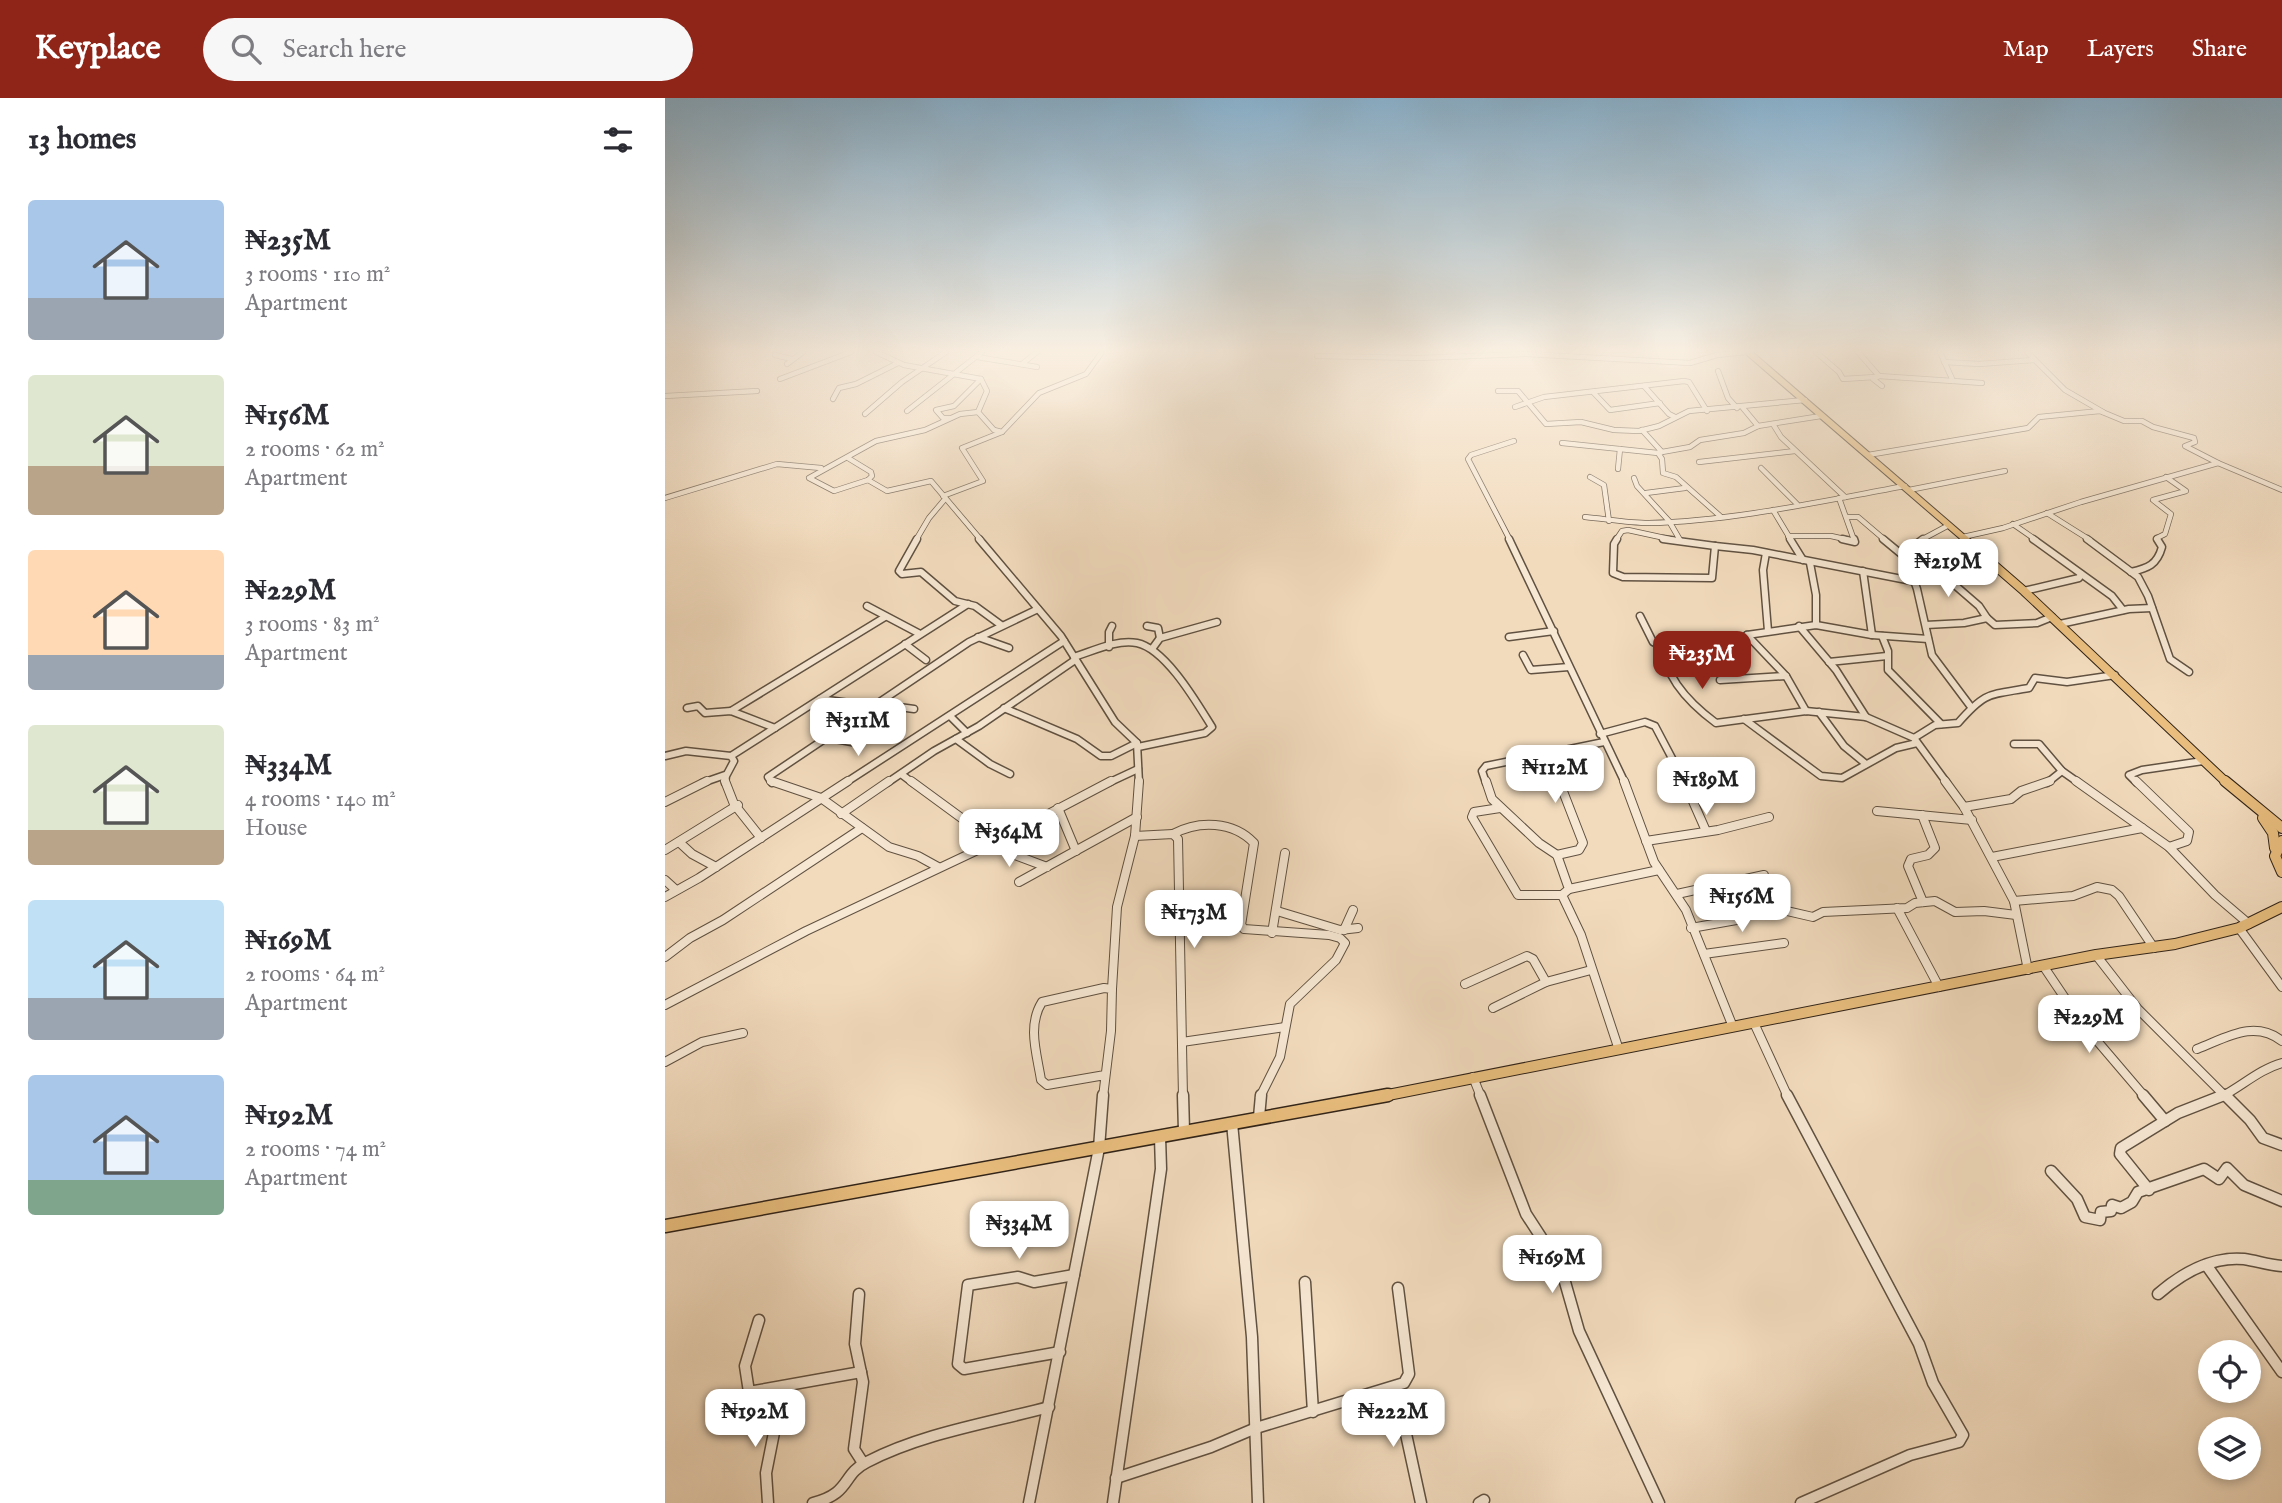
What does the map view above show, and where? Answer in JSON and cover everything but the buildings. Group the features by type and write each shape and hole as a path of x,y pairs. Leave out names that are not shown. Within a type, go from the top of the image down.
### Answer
{"main road":[{"path":"1823,418 2025,591 2203,761 2256,809 2282,828"},
{"path":"2256,809 2279,845 2274,856 2282,872"},
{"path":"665,1226 1160,1137 1619,1050 2096,955 2154,948 2244,926 2281,906"}],"street":[{"path":"942,418 951,418"},
{"path":"848,458 871,472 872,476 868,480 837,491 830,491 809,478 876,441 925,430 951,418"},
{"path":"983,418 994,430 1002,432"},
{"path":"1001,625 990,615 955,601 921,572 899,572 929,518 944,498 983,481 963,454 962,447 1002,432 1016,418"},
{"path":"1541,418 1546,424 1581,422 1614,430 1642,430 1675,418"},
{"path":"1751,418 1758,426"},
{"path":"1562,443 1645,449 1660,453 1690,447 1700,440 1744,433 1758,426 1812,418"},
{"path":"1868,455 2028,428 2038,418"},
{"path":"2116,418 2124,421 2142,421 2153,427 2194,438 2195,442 2185,446 2282,491"},
{"path":"1773,424 1781,437 1842,497 1855,542 1831,536 1788,536"},
{"path":"1642,430 1660,453 1663,473 1676,477 1685,488 1720,516"},
{"path":"1514,441 1471,455 1468,459 1554,631 1634,803 1659,870 1686,910 1733,1027"},
{"path":"1618,468 1620,449"},
{"path":"1699,462 1795,451"},
{"path":"1963,537 2218,463"},
{"path":"665,498 776,464 822,469"},
{"path":"1761,468 1797,504"},
{"path":"1585,517 1597,516 1609,521 1648,523 1720,516 1773,510 2005,471"},
{"path":"1590,477 1604,485 1609,521"},
{"path":"2131,572 2148,568 2158,560 2162,547 2157,538 2165,534 2171,514 2153,500 2186,491 2166,477"},
{"path":"1634,478 1637,486 1669,521 1680,541"},
{"path":"868,480 887,491 931,481 1064,641 1115,722 1137,745 1140,794 1135,836 1117,908 1099,1148 1029,1503"},
{"path":"1646,494 1685,488"},
{"path":"1773,510 1806,562 1816,595 1816,625"},
{"path":"2047,513 2072,527 2140,581 2170,659 2189,671"},
{"path":"1847,517 1858,517 1903,554 1917,589 1936,663 1963,693 1971,708"},
{"path":"2013,524 2112,596 2123,610"},
{"path":"1903,554 1931,533 1949,525"},
{"path":"1714,545 1712,579 1623,577 1613,573 1614,544 1622,531 1630,529 1666,541 1714,545 1766,553 1912,581 1942,574 1979,606 1995,625 2037,623 2052,617"},
{"path":"1766,553 1763,570 1768,631"},
{"path":"1863,571 1872,635"},
{"path":"2025,591 2079,578 2081,574"},
{"path":"665,756 685,751 731,756 968,604"},
{"path":"867,606 921,634"},
{"path":"2060,624 2123,610 2152,608"},
{"path":"938,867 918,856 889,847 821,798 788,790 768,780 771,775 824,737 978,637 1038,609"},
{"path":"687,708 698,706 705,713 731,711 885,617"},
{"path":"1640,617 1653,642 1664,645 1742,639 1768,631 1816,625 1872,635 1928,639"},
{"path":"1926,625 1987,618"},
{"path":"1153,649 1160,638 1217,622"},
{"path":"1109,647 1109,632 1112,626"},
{"path":"1147,626 1158,628 1160,638"},
{"path":"1798,626 1829,662 1866,718"},
{"path":"1509,637 1554,631"},
{"path":"1748,635 1786,676 1806,711"},
{"path":"1882,636 1888,651 1888,670 1941,724"},
{"path":"978,637 983,642 1009,648"},
{"path":"665,897 716,867 1064,641"},
{"path":"841,814 967,733 1075,658 1109,647 1133,642 1153,649 1187,688 1212,729 1137,745 1101,756 1077,739 1004,708"},
{"path":"905,644 926,660"},
{"path":"1664,645 1662,653 1668,668 1696,709 1716,723 1806,711 1819,712 1866,718 1915,740 1965,807 2014,901 2028,970"},
{"path":"1523,655 1531,670 1570,667"},
{"path":"1829,662 1887,656"},
{"path":"1720,680 1786,676"},
{"path":"1744,719 1821,776 1842,778 1941,724 1958,723 1978,700 1990,694 2029,688 2035,678 2067,682 2115,676"},
{"path":"820,699 914,709"},
{"path":"731,711 775,727"},
{"path":"1819,712 1844,746 1866,764"},
{"path":"950,716 967,733"},
{"path":"1619,1050 1565,892 1557,855 1539,843 1500,808 1487,789 1483,769 1547,754 1645,722 1655,726 1687,787 1706,831"},
{"path":"824,737 857,743"},
{"path":"956,739 1010,774"},
{"path":"2014,744 2039,744 2062,771 2169,847 2244,926 2282,987"},
{"path":"1547,754 1568,800 1583,843 1579,850 1557,855"},
{"path":"731,756 734,761 725,775 725,783 761,838"},
{"path":"2169,847 2187,841 2189,832 2129,775 2142,770 2203,761"},
{"path":"665,1005 1138,769"},
{"path":"1965,807 2011,799 2024,789 2046,785 2062,771"},
{"path":"901,774 971,825"},
{"path":"665,803 694,786 725,775"},
{"path":"833,808 859,802"},
{"path":"665,850 738,806"},
{"path":"1058,808 1076,851"},
{"path":"1500,808 1474,812 1472,817 1518,895 1565,892 1659,870"},
{"path":"1877,811 1972,820"},
{"path":"1922,815 1935,848 1928,855 1911,859 1908,866 1923,902"},
{"path":"1019,882 1137,817"},
{"path":"1646,841 1769,817"},
{"path":"1135,836 1173,834 1180,829 1206,824 1227,827 1251,838 1254,843 1241,925 1249,931 1329,935 1340,938 1345,943 1336,960 1290,1004 1280,1058 1260,1098 1259,1117"},
{"path":"665,957 690,938 723,920 762,891 862,828"},
{"path":"1992,857 2142,828"},
{"path":"1173,834 1178,839 1180,883 1184,1132"},
{"path":"1001,839 1007,852 1027,861 1038,861 1047,867"},
{"path":"679,842 692,854 716,867"},
{"path":"1272,933 1285,853"},
{"path":"1677,894 1764,875"},
{"path":"665,880 676,890"},
{"path":"2014,901 2073,896 2097,887 2112,890 2119,896 2154,948"},
{"path":"1691,928 1737,920 1760,913 1765,906 1813,917 1823,912 1897,908 1935,901 1955,912 1984,911 2016,915"},
{"path":"1897,908 1939,987"},
{"path":"1344,930 1353,910"},
{"path":"1277,911 1344,930 1358,928"},
{"path":"1704,954 1784,943"},
{"path":"2096,955 2138,1009 2250,1120 2263,1138 2282,1145"},
{"path":"1465,984 1527,956 1533,959 1546,982"},
{"path":"2044,967 2081,1022 2165,1121"},
{"path":"1493,1008 1546,982 1591,970"},
{"path":"1105,1075 1047,1085 1041,1080 1035,1022 1038,1007 1048,999 1104,988 1112,989"},
{"path":"1754,1023 1787,1095 1919,1345 1933,1383 1963,1435 1959,1442 1910,1455 1801,1503"},
{"path":"1182,1042 1285,1027"},
{"path":"2197,1049 2212,1044 2223,1036 2247,1030 2272,1032 2282,1041"},
{"path":"665,1062 694,1043 716,1036 743,1033"},
{"path":"2149,1190 2120,1151 2178,1113 2225,1095 2246,1084 2268,1067 2282,1063"},
{"path":"1473,1077 1526,1214 1561,1268 1579,1331 1659,1503"},
{"path":"1232,1122 1252,1337 1258,1503"},
{"path":"1113,1503 1161,1169 1160,1137"},
{"path":"2051,1171 2077,1199 2085,1217 2100,1220 2101,1212 2111,1211 2112,1205 2122,1208 2132,1202 2138,1192 2204,1169 2219,1179 2227,1168 2243,1184 2282,1201"},
{"path":"2158,1294 2182,1273 2238,1259 2282,1266"},
{"path":"2207,1266 2282,1372"},
{"path":"1059,1352 960,1368 958,1364 968,1285 1019,1277 1034,1282 1075,1275"},
{"path":"1305,1282 1313,1412"},
{"path":"1116,1478 1211,1447 1256,1428 1404,1384 1409,1374 1398,1288"},
{"path":"859,1294 855,1334 861,1372 862,1404 854,1448 863,1463"},
{"path":"759,1320 748,1350 746,1389 752,1393 822,1377 861,1372"},
{"path":"768,1503 767,1473 783,1387"},
{"path":"1397,1388 1421,1503"},
{"path":"813,1503 840,1494 863,1463 937,1436 966,1431 1049,1407"}]}
